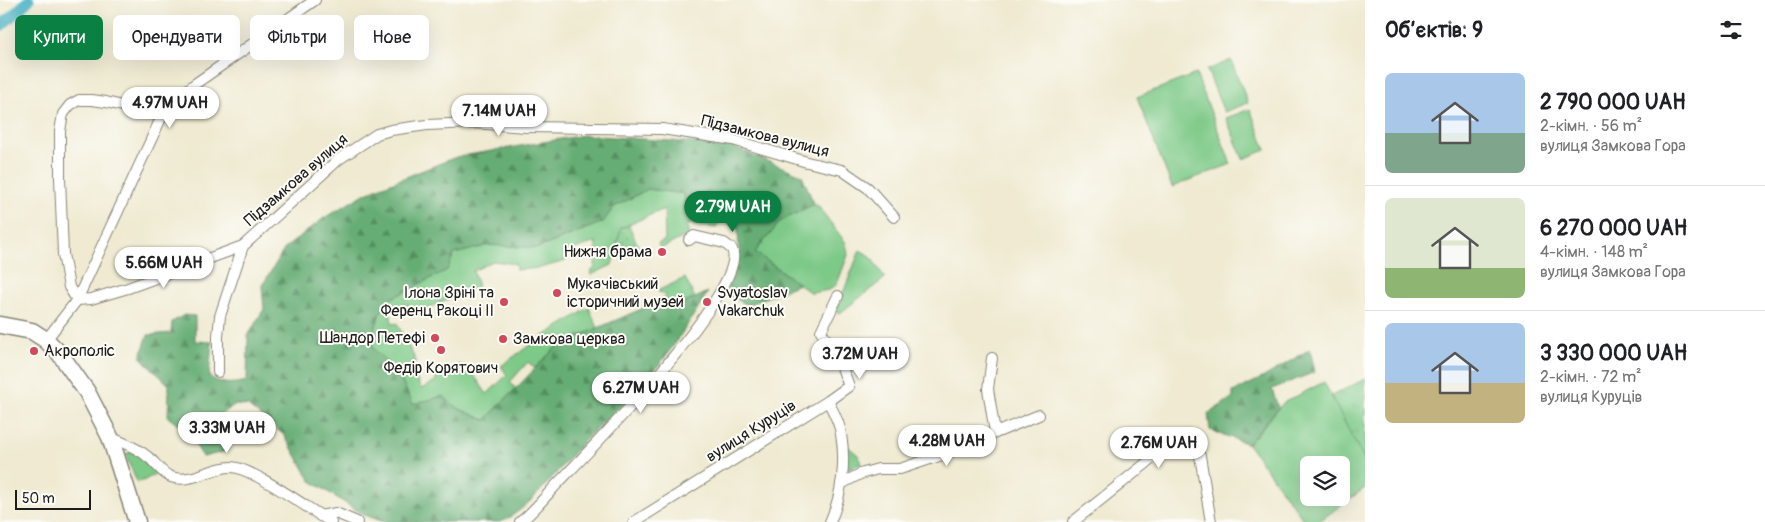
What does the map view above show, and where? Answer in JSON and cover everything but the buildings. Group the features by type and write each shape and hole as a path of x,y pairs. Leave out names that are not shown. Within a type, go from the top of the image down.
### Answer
{"highway":[{"path":"0,325 32,331 46,340 60,354 87,392 110,437 137,522"}],"street":[{"path":"46,340 77,300 162,116 192,86 315,0"},
{"path":"77,300 69,287 63,254 60,131 63,114 70,105 79,100 92,100 162,116"},
{"name":"Підзамкова вулиця","path":"218,372 220,316 243,246 340,159 377,134 391,130 441,124 474,123 526,127 662,128 732,140 842,170 868,188 894,216"},
{"path":"520,522 624,414 669,363 706,315 723,288 734,259 732,249 724,243 694,236 689,240"},
{"path":"77,300 91,299 128,288 243,246"},
{"name":"вулиця Куруців","path":"634,522 849,386 841,365 821,330 838,296"},
{"path":"992,358 988,389 995,433"},
{"path":"828,401 841,432 843,476 830,522"},
{"path":"841,484 860,474 878,469 900,469 942,455 1039,415"},
{"path":"110,437 132,446 148,456 168,476 175,478 186,478 229,466 239,468 253,474 331,522"},
{"path":"1073,522 1159,453 1177,442 1192,445 1200,456 1211,522"},
{"path":"320,516 336,513 357,522"}],"green space":[{"path":"1231,60 1248,103 1224,112 1207,70"},
{"path":"1196,74 1231,164 1172,187 1137,97"},
{"path":"1250,109 1266,150 1243,159 1226,118"},
{"path":"584,135 728,145 802,175 814,204 781,221 755,252 799,284 748,305 725,294 739,259 738,229 720,217 686,210 684,194 648,189 614,207 603,222 538,248 489,245 454,254 447,270 390,299 380,313 371,341 374,349 397,372 413,404 444,396 451,404 485,420 557,346 664,299 678,306 708,292 677,340 651,374 582,443 540,491 511,516 501,522 384,522 362,514 311,481 284,435 248,406 236,405 218,416 220,431 229,447 223,452 203,457 188,433 168,417 169,385 140,357 148,335 171,333 172,322 184,315 195,316 195,341 212,342 209,376 227,383 247,381 248,335 264,309 262,286 285,248 324,218 366,193 456,157"},
{"path":"648,189 684,194 686,210 720,217 716,228 688,224 688,235 660,249 658,244 665,240 664,209 621,228 612,265 591,275 590,272 595,268 596,242 563,253 566,261 540,268 516,270 516,264 493,261 473,271 478,286 413,315 409,305 396,306 391,303 387,304 390,299 447,270 454,254 489,245 538,248 603,222 614,207"},
{"path":"814,204 818,206 846,243 848,255 837,284 829,290 811,293 755,252 781,221"},
{"path":"629,225 641,253 631,252 614,257 621,228"},
{"path":"860,250 870,256 885,278 840,313 836,311"},
{"path":"685,278 695,298 678,306 664,299 666,295 657,291"},
{"path":"386,306 385,311 391,315 392,324 397,323 416,361 411,367 421,389 436,381 435,374 448,373 461,364 464,368 469,368 487,394 507,375 501,366 534,342 589,308 598,328 557,346 535,368 528,362 510,382 516,389 486,420 451,404 444,396 413,404 397,372 374,349 371,341 380,313"},
{"path":"1310,349 1315,372 1272,389 1278,408 1248,444 1210,430 1208,414 1233,397 1233,392 1264,377"},
{"path":"1365,379 1365,461 1331,396"},
{"path":"1324,382 1365,461 1365,488 1350,499 1350,456 1300,456 1300,506 1340,506 1318,522 1305,522 1248,444 1283,403"},
{"path":"845,444 858,455 861,464 845,469"},
{"path":"133,452 138,454 157,473 143,481 137,482 125,454"}],"waterway":[{"path":"0,27 29,0"}],"place":[{"name":"Нижня брама","path":"662,252"},
{"name":"Мукачівський історичний музей","path":"557,293"},
{"name":"Ілона Зріні та Ференц Ракоці II","path":"504,302"},
{"name":"Svyatoslav Vakarchuk","path":"707,302"},
{"name":"Шандор Петефі","path":"435,338"},
{"name":"Замкова церква","path":"503,339"},
{"name":"Федір Корятович","path":"441,350"},
{"name":"Акрополіс","path":"34,351"}]}
